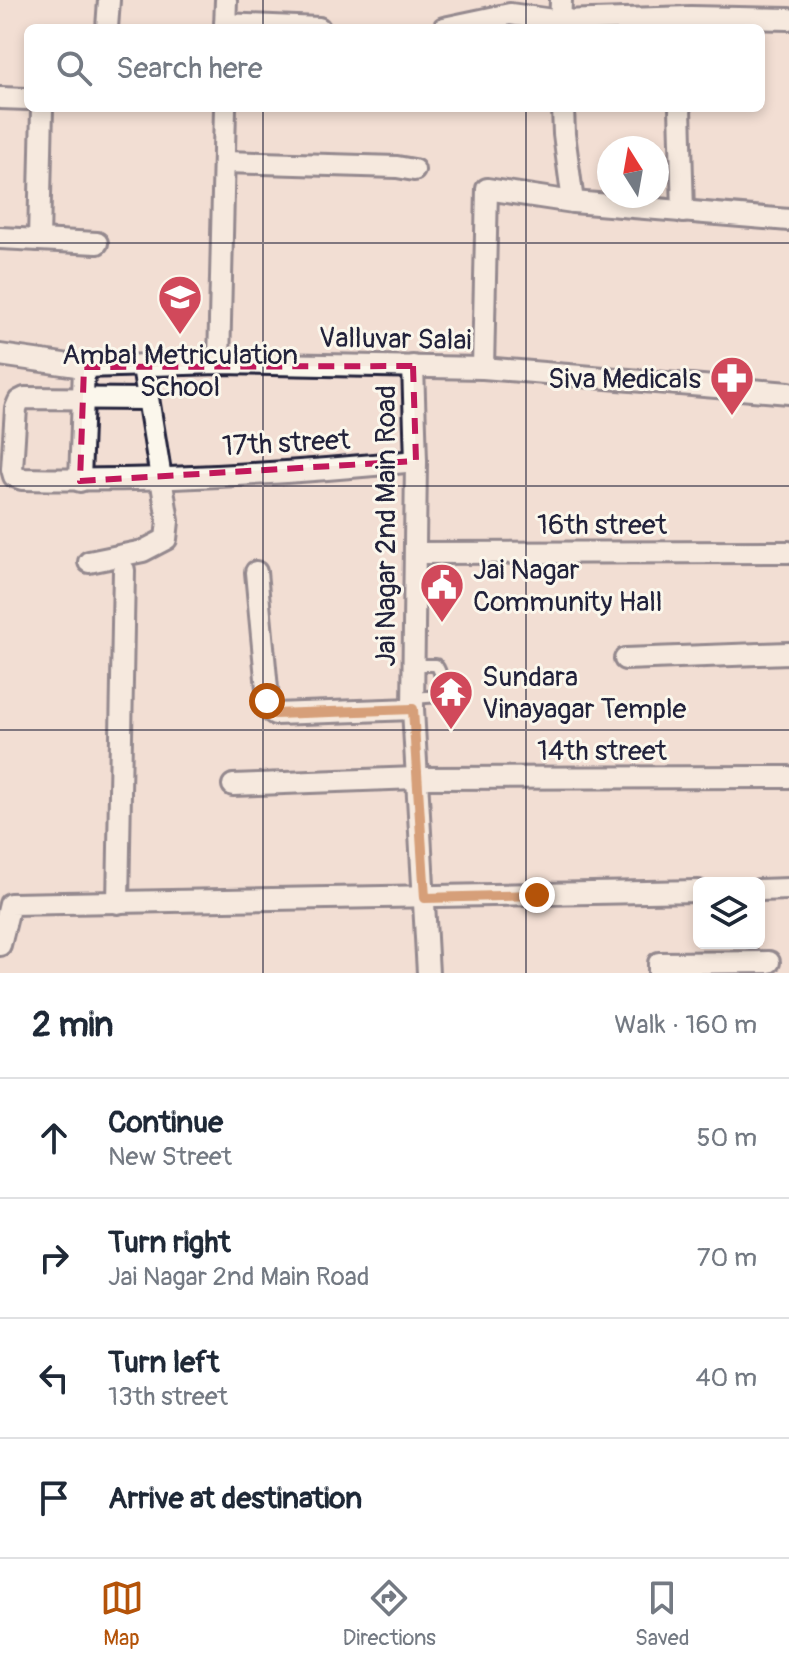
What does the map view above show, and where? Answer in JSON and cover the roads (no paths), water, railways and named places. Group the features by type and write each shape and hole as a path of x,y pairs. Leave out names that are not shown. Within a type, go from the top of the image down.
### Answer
{"street":[{"path":"107,24 109,0"},
{"path":"225,24 226,0"},
{"path":"463,24 510,14 560,16 656,9 789,19"},
{"path":"0,98 24,99"},
{"path":"39,240 42,112"},
{"path":"219,363 225,112"},
{"path":"563,112 573,202"},
{"path":"680,112 683,212"},
{"path":"225,162 414,170"},
{"path":"483,368 487,189 573,202 789,220"},
{"path":"0,238 97,243"},
{"name":"Valluvar Salai","path":"0,355 84,367 219,363 483,368 789,393"},
{"name":"Jai Nagar 2nd Main Road","path":"413,366 416,461 413,704 428,973"},
{"path":"80,481 84,367"},
{"path":"89,562 143,551 166,539 168,521 143,367"},
{"name":"17th street","path":"83,399 25,398 19,401 16,408 14,476 80,481 347,468 416,461"},
{"path":"83,399 147,399"},
{"name":"16th street","path":"415,553 789,552"},
{"path":"118,903 124,570"},
{"path":"256,572 269,710 275,714 413,704"},
{"path":"625,659 789,653"},
{"name":"14th street","path":"233,785 416,778 789,777"},
{"path":"765,890 789,889"},
{"path":"0,945 10,904 693,891"},
{"path":"659,973 659,963 775,965"}],"lane":[{"path":"413,665 436,665 440,670 442,691 440,696 413,704"}],"place":[{"name":"Ambal Metriculation School","path":"180,336"},
{"name":"Siva Medicals","path":"732,417"},
{"name":"Jai Nagar Community Hall","path":"442,624"},
{"name":"Sundara Vinayagar Temple","path":"451,731"}]}
